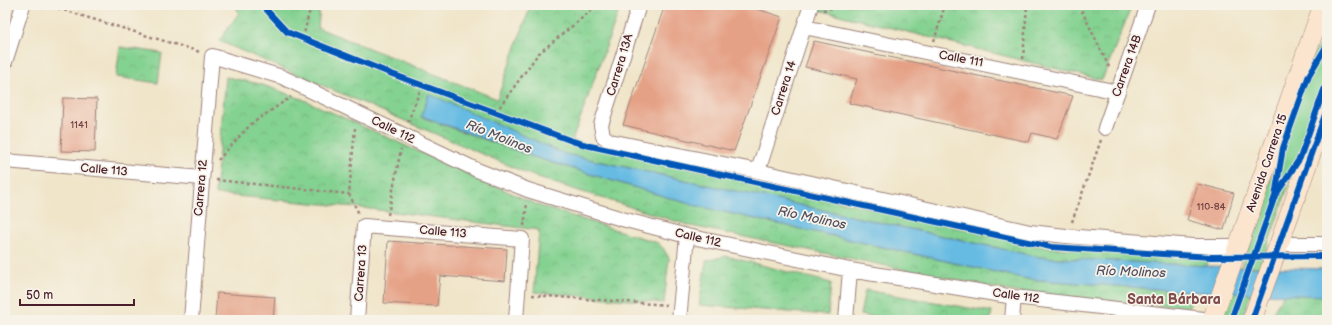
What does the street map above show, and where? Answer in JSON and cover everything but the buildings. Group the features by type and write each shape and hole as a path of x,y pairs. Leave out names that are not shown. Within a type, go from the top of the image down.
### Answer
{"main road":[{"name":"Avenida Carrera 15","path":"1213,317 1323,5"},
{"path":"1307,50 1321,31 1327,16"},
{"path":"1253,316 1327,109"}],"street":[{"path":"5,62 23,5"},
{"name":"Carrera 13A","path":"639,5 601,125 603,136 610,141 758,171"},
{"name":"Carrera 14B","path":"1105,128 1148,5"},
{"name":"Carrera 14","path":"758,171 810,8"},
{"name":"Calle 111","path":"804,27 1022,72 1118,90"},
{"name":"Calle 112","path":"212,56 282,76 356,112 405,130 477,170 528,190 622,219 687,236 850,270 1014,297 1213,317"},
{"name":"Carrera 12","path":"191,320 212,56"},
{"name":"Calle 113","path":"5,161 202,178"},
{"path":"758,171 1030,232 1193,246 1235,254"},
{"name":"Calle 113","path":"364,226 522,239"},
{"name":"Carrera 13","path":"357,320 364,226"},
{"path":"680,313 687,236"},
{"path":"516,320 522,239"},
{"path":"1279,244 1327,244"},
{"path":"846,320 850,270"},
{"path":"1012,320 1014,297"}],"path":[{"path":"47,5 212,56"},
{"path":"310,41 300,37 311,5"},
{"path":"496,112 538,54 598,5"},
{"path":"810,8 829,9 846,5"},
{"path":"930,53 945,5"},
{"path":"1022,72 1027,5"},
{"path":"1078,5 1118,90"},
{"path":"386,228 405,130 420,85 429,87"},
{"path":"202,178 251,124 306,88"},
{"path":"490,110 503,115"},
{"path":"356,112 349,194 364,226"},
{"path":"1066,236 1105,128"},
{"path":"202,178 349,194"},
{"path":"522,239 528,190"},
{"path":"518,294 680,313"}],"green space":[{"path":"235,5 320,5 318,28 497,99 531,5 621,5 572,141 1045,247 1209,257 1207,266 1039,257 565,154 429,95 421,117 537,158 693,205 1027,279 1194,292 1188,308 1025,294 691,226 538,178 219,41 239,13"},
{"path":"821,5 1132,5 1102,80 819,10"},
{"path":"1327,34 1327,76 1260,267 1241,267 1311,58"},
{"path":"120,47 162,53 158,83 116,77"},
{"path":"226,77 260,84 302,99 540,206 658,243 669,258 664,303 534,292 539,230 354,207 215,194"},
{"path":"726,256 831,283 828,315 699,305 706,261"},
{"path":"865,290 992,312 990,320 900,320 860,315"},
{"path":"1229,293 1251,293 1242,320 1220,320"},
{"path":"1284,294 1327,296 1327,316 1272,314"}],"water":[{"name":"Río Molinos","path":"429,94 565,154 1039,257 1207,266 1327,269 1327,296 1194,292 1027,279 693,205 537,158 421,116"}],"cycle path":[{"path":"262,5 287,32 392,74 572,141 590,146 1051,247 1211,257 1327,256"},
{"path":"1231,320 1275,196 1283,148 1309,75 1327,45"},
{"path":"1277,193 1300,158 1327,81"},
{"path":"1252,320 1327,109"}],"district":[{"name":"Santa Bárbara","path":"1174,299"}]}
